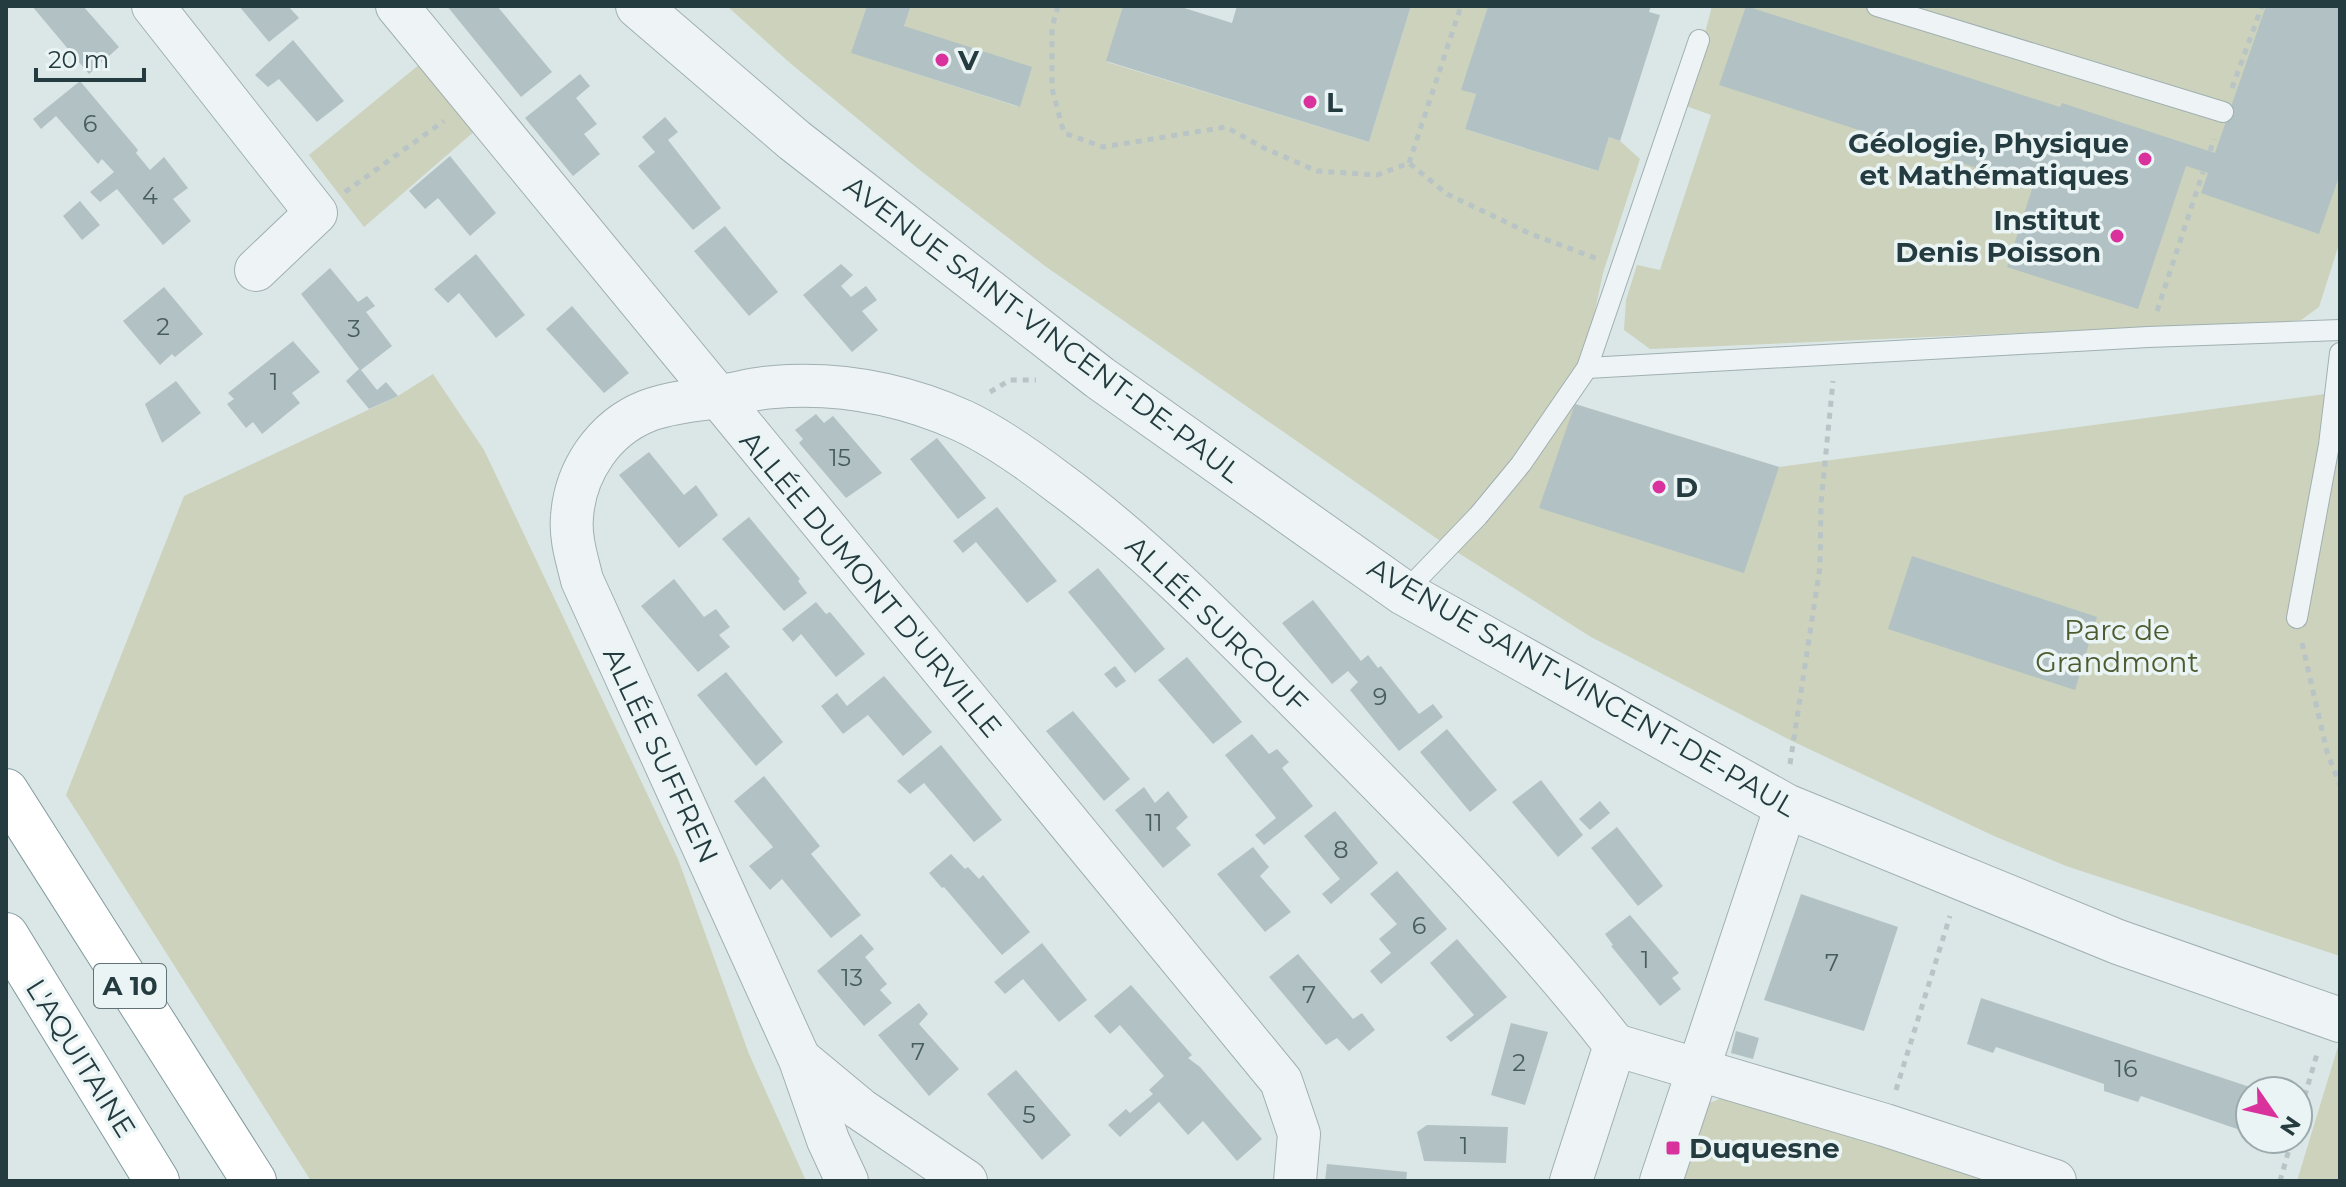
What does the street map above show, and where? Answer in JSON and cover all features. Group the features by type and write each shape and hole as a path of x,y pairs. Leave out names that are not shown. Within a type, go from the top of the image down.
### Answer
{"highway":[{"name":"A 10","path":"6,791 254,1181"},
{"name":"L'AQUITAINE","path":"6,935 157,1181"}],"street":[{"path":"153,6 316,213 256,270"},
{"name":"ALLÉE DUMONT D'URVILLE","path":"397,6 1281,1081 1299,1134 1295,1181"},
{"name":"AVENUE SAINT-VINCENT-DE-PAUL","path":"638,6 794,140 1100,378 1404,593 1786,806 2118,942 2334,1018"},
{"name":"ALLÉE SURCOUF","path":"716,397 770,387 827,385 866,390 960,420 1036,466 1126,536 1242,645 1450,857 1578,999 1615,1045"},
{"name":"ALLÉE SUFFREN","path":"716,397 666,404 635,416 609,436 591,457 578,483 572,517 573,543 582,580 800,1060 828,1140 847,1181"},
{"path":"1661,1181 1786,806"},
{"path":"1571,1181 1615,1045 1885,1125 2055,1181"},
{"path":"800,1060 860,1109 966,1181"}],"lane":[{"path":"1877,6 2223,112"},
{"path":"1404,593 1478,516 1521,464 1587,368 1699,40"},
{"path":"1587,368 2148,337 2340,330"},
{"path":"2297,618 2329,445 2340,353"}],"path":[{"path":"1058,6 1052,27 1052,89 1064,133 1103,147 1226,127 1317,171 1377,175 1409,163"},
{"path":"1409,163 1461,6"},
{"path":"2223,112 2262,6"},
{"path":"316,213 474,99"},
{"path":"1409,163 1447,194 1531,234 1621,267"},
{"path":"2148,337 2203,172"},
{"path":"1786,806 1792,741 1820,567 1821,503 1835,356"},
{"path":"960,420 983,397 1010,380 1100,378"},
{"path":"2297,618 2327,752 2340,785"},
{"path":"1885,1125 1962,880"},
{"path":"2314,1075 2334,1018"},
{"path":"2280,1181 2287,1155"}],"green space":[{"name":"Parc de Grandmont","path":"727,6 867,6 852,53 1019,107 904,26 911,6 1123,6 1107,62 1369,142 1411,6 1488,6 1462,90 1476,94 1465,129 1597,171 1609,137 1620,141 1640,159 1603,273 1575,404 1779,467 2340,392 2340,956 2066,866 1994,836 1792,741 1591,637 1449,547 1045,266 921,171 790,63"},
{"path":"1712,6 2340,6 2340,241 2319,307 2301,320 2281,322 1650,349 1624,330 1626,300 1637,265 1660,270 1711,115 1686,106"},
{"path":"420,64 477,129 364,227 309,155"},
{"path":"433,374 484,450 678,859 749,1054 806,1181 311,1181 66,795 184,496 398,396"},
{"path":"2340,1040 2340,1181 2297,1181 2305,1155 2314,1155 2314,1125"},
{"path":"1732,1094 2000,1181 1683,1181 1707,1104"}],"building":[{"path":"32,6 83,6 119,47 89,74"},
{"path":"239,6 288,6 299,18 269,42"},
{"path":"447,6 497,6 552,72 521,97"},
{"name":"V","path":"867,6 911,6 904,26 1032,67 1020,107 851,53"},
{"name":"L","path":"1123,6 1178,6 1232,23 1237,6 1411,6 1369,142 1106,61"},
{"path":"1488,6 1651,6 1649,12 1660,15 1620,141 1609,137 1598,171 1465,129 1476,94 1461,90"},
{"name":"Géologie, Physique et Mathématiques","path":"1746,6 2060,107 2062,103 2215,153 2266,6 2340,6 2340,174 2319,234 2201,193 2208,173 2186,166 2138,309 2007,267 2033,186 1719,85"},
{"path":"293,40 344,101 317,122 279,79 268,87 255,75"},
{"path":"580,74 590,86 576,98 597,124 584,134 600,154 573,176 525,118"},
{"path":"80,81 138,150 136,153 150,170 164,157 188,188 173,199 191,221 163,245 117,189 100,202 90,192 114,172 102,159 98,164 56,116 41,129 33,119"},
{"path":"665,117 678,132 668,140 721,208 693,230 638,166 655,152 642,137"},
{"path":"450,156 496,213 470,236 438,198 425,209 409,191"},
{"path":"80,201 100,225 82,240 63,216"},
{"path":"725,226 778,292 749,316 694,251"},
{"path":"476,254 525,315 496,338 459,293 448,303 434,289"},
{"path":"841,264 853,275 841,286 851,297 866,286 877,300 862,311 878,330 852,352 803,295"},
{"path":"330,268 358,302 367,296 375,306 366,312 392,346 361,370 377,390 386,382 398,396 369,409 346,381 359,369 301,294"},
{"path":"164,287 203,334 160,365 123,321"},
{"path":"572,306 629,373 604,393 546,329"},
{"path":"293,341 320,372 292,393 300,403 262,434 253,422 246,428 227,404 234,399 228,393"},
{"path":"176,381 201,413 162,443 145,404"},
{"name":"D","path":"1575,404 1779,467 1744,573 1539,508"},
{"path":"816,414 824,423 833,416 882,473 846,498 799,443 803,439 795,430"},
{"path":"937,438 986,498 958,519 910,459"},
{"path":"649,452 684,495 696,485 718,515 679,548 619,475"},
{"path":"997,507 1057,581 1027,603 976,542 963,553 953,541"},
{"path":"749,517 800,579 798,581 807,593 784,611 722,539"},
{"path":"1912,556 2097,617 2075,690 1888,629"},
{"path":"1098,568 1165,649 1135,673 1068,592"},
{"path":"674,579 704,617 716,609 730,627 719,635 730,647 698,672 641,606"},
{"path":"1313,600 1361,661 1368,655 1378,668 1381,666 1419,714 1433,704 1443,717 1399,751 1350,690 1358,682 1348,671 1332,684 1282,623"},
{"path":"816,602 826,614 830,612 865,654 836,677 801,634 793,642 782,629"},
{"path":"1187,657 1242,722 1213,744 1158,680"},
{"path":"1115,666 1126,681 1116,688 1104,674"},
{"path":"726,672 783,742 756,766 697,695"},
{"path":"884,676 932,732 903,756 868,715 843,734 821,706 837,693 847,706"},
{"path":"1073,711 1130,779 1104,801 1046,731"},
{"path":"1447,729 1497,790 1470,812 1420,752"},
{"path":"1252,734 1269,754 1277,749 1289,762 1282,768 1313,806 1264,845 1255,835 1276,818 1225,755"},
{"path":"941,745 1002,820 974,842 924,783 910,794 897,781"},
{"path":"764,776 820,846 811,854 861,915 831,938 782,879 770,890 749,866 773,847 734,801"},
{"path":"1541,780 1583,835 1558,857 1512,802"},
{"path":"1144,787 1155,803 1168,791 1188,817 1176,828 1191,845 1163,868 1115,810"},
{"path":"1600,801 1610,813 1590,830 1579,819"},
{"path":"1335,811 1378,863 1331,904 1322,894 1340,879 1304,836"},
{"path":"1617,827 1663,886 1638,906 1591,848"},
{"path":"1253,847 1269,867 1260,876 1291,912 1265,932 1217,874"},
{"path":"951,854 979,879 983,875 1030,932 1002,955 929,873"},
{"path":"1397,871 1447,929 1381,984 1370,971 1391,953 1379,939 1397,924 1370,894"},
{"path":"1801,894 1898,927 1864,1031 1764,1000"},
{"path":"1630,915 1679,973 1672,978 1681,989 1660,1006 1611,946 1605,934"},
{"path":"861,934 874,949 865,957 887,984 880,990 892,1003 864,1026 817,971"},
{"path":"1457,939 1507,997 1451,1042 1446,1037 1474,1015 1430,963"},
{"path":"1042,943 1087,1000 1059,1022 1023,979 1005,994 994,982"},
{"path":"1298,954 1353,1019 1362,1013 1375,1030 1349,1051 1337,1038 1326,1045 1269,977"},
{"path":"1131,985 1192,1055 1188,1058 1200,1067 1262,1139 1237,1161 1203,1121 1188,1135 1159,1102 1120,1137 1108,1125 1126,1109 1130,1113 1153,1094 1149,1090 1164,1076 1120,1025 1110,1034 1094,1016"},
{"path":"1981,998 2234,1082 2234,1128 2141,1096 2138,1102 2104,1091 2104,1084 1996,1047 1993,1053 1967,1044"},
{"path":"919,1003 928,1014 919,1024 959,1069 929,1096 878,1035"},
{"path":"1511,1023 1548,1032 1525,1105 1491,1095"},
{"path":"1736,1031 1759,1038 1753,1059 1731,1053"},
{"path":"1016,1070 1071,1135 1042,1160 987,1094"},
{"path":"1427,1125 1508,1127 1506,1163 1424,1161 1417,1132"},
{"path":"1327,1164 1407,1172 1406,1181 1325,1181"}],"place":[{"name":"V","path":"942,60"},
{"name":"L","path":"1310,102"},
{"name":"Géologie, Physique et Mathématiques","path":"2145,159"},
{"name":"Institut Denis Poisson","path":"2117,236"},
{"name":"D","path":"1659,487"},
{"name":"Duquesne","path":"1673,1148"}]}
